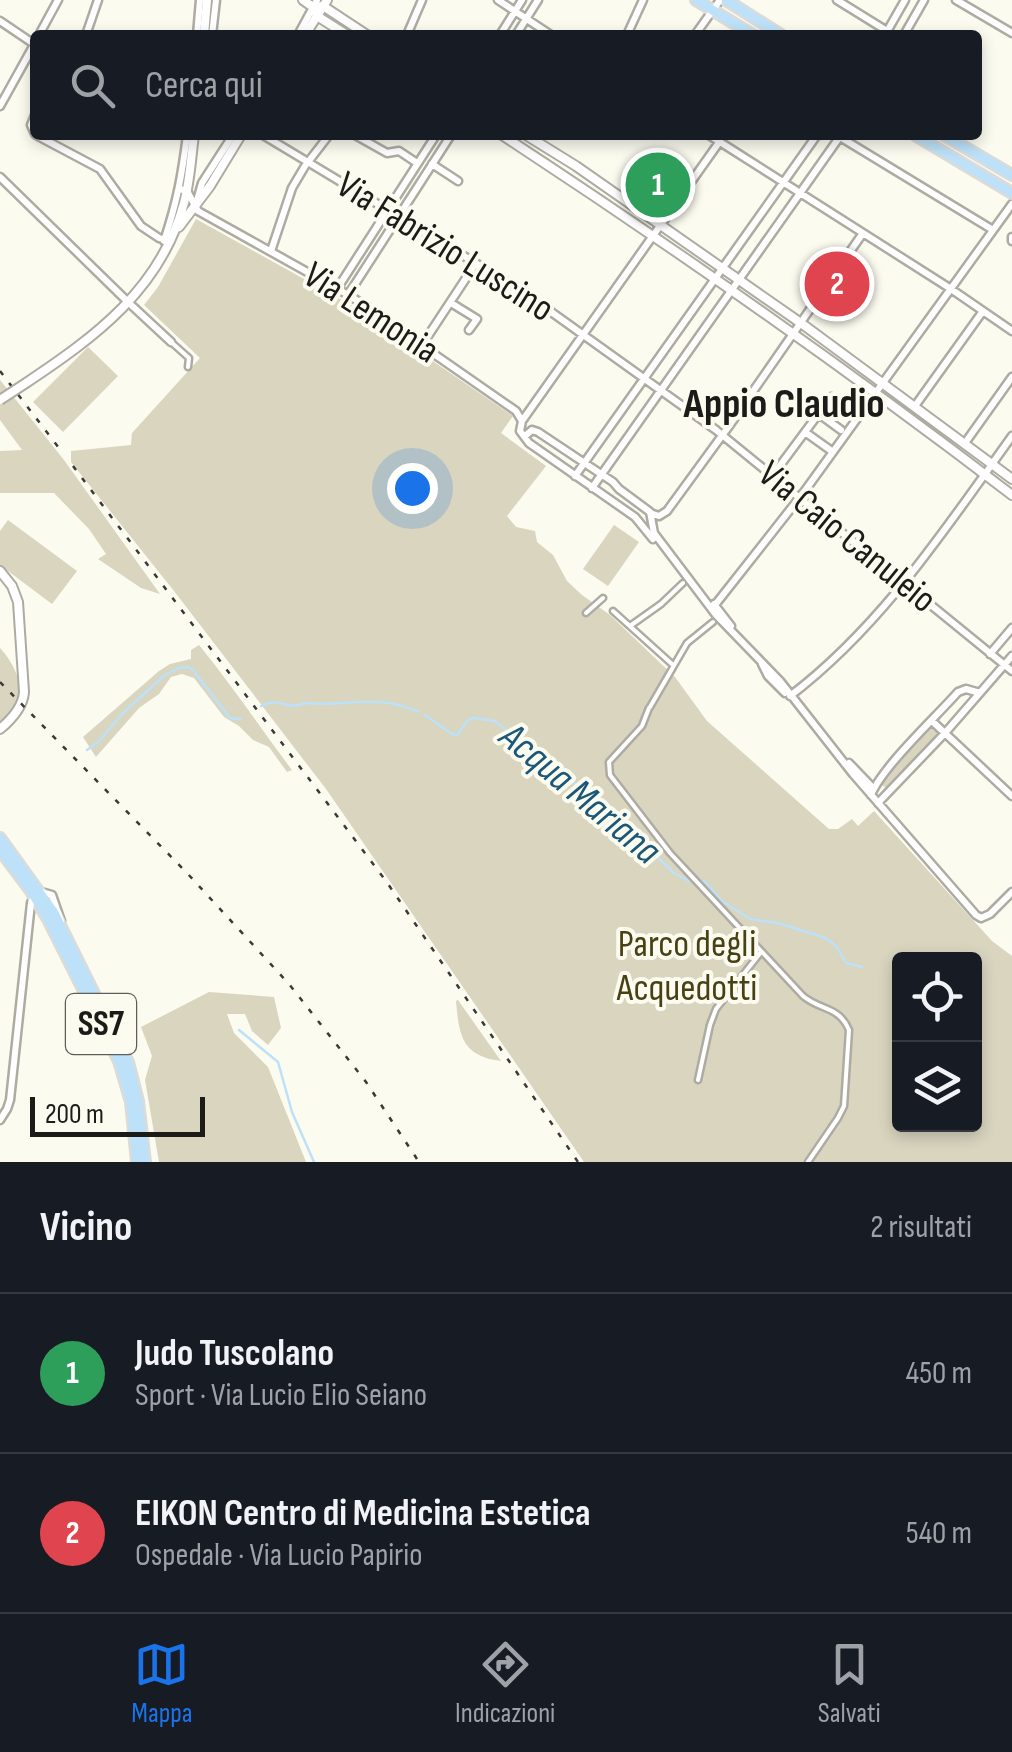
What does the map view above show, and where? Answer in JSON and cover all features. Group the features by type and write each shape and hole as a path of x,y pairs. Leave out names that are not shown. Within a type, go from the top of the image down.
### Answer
{"main road":[{"path":"696,0 744,30"},
{"path":"723,0 774,30"},
{"path":"923,140 1012,194"},
{"path":"953,140 1011,173"},
{"name":"SS7","path":"0,838 64,932 131,1071 140,1112 144,1162"},
{"name":"SS7","path":"0,850 38,894 119,1061 131,1102 137,1162"}],"street":[{"path":"42,30 58,0"},
{"path":"88,30 98,0"},
{"path":"201,30 204,0"},
{"path":"213,30 216,0"},
{"path":"303,0 341,30"},
{"path":"408,30 422,0"},
{"path":"498,0 543,30"},
{"path":"503,30 522,0"},
{"path":"519,30 538,0"},
{"path":"629,30 643,0"},
{"path":"699,30 723,0"},
{"path":"836,0 881,30"},
{"path":"888,30 905,0"},
{"path":"907,30 924,0"},
{"path":"956,0 1012,34"},
{"path":"316,11 356,30"},
{"path":"0,21 30,41"},
{"path":"0,106 30,53"},
{"path":"45,140 100,169 140,225 169,238"},
{"path":"0,400 89,340 128,302 160,261 183,190 189,140"},
{"path":"195,207 201,186 230,140"},
{"path":"169,238 195,207 238,140"},
{"name":"Via Fabrizio Luscino","path":"272,140 536,301 645,380"},
{"path":"271,251 290,191 324,140"},
{"path":"364,140 388,153 399,151 418,163"},
{"path":"337,288 433,140"},
{"path":"348,295 448,140"},
{"path":"510,140 877,392 1012,495"},
{"path":"534,140 801,323 1012,479"},
{"path":"717,140 1012,331"},
{"path":"575,476 813,140"},
{"path":"592,488 837,140"},
{"path":"847,140 994,230"},
{"path":"671,558 639,520 530,444 519,430 720,142"},
{"path":"432,164 458,181"},
{"path":"573,182 581,170"},
{"path":"0,177 190,358 188,368"},
{"path":"183,190 195,207"},
{"path":"808,1162 844,1106 848,1030 842,1017 809,1000 699,885 660,841 608,771 609,762 642,726 687,643 716,614 1012,204"},
{"name":"Via Lemonia","path":"195,207 348,295 516,411 522,421"},
{"path":"525,436 537,431 656,516 664,514 863,233"},
{"path":"422,345 476,263"},
{"path":"451,302 477,319 469,330"},
{"path":"915,406 982,311"},
{"path":"965,444 1012,378"},
{"name":"Via Caio Canuleio","path":"645,380 723,435 1012,672"},
{"path":"772,475 831,397"},
{"path":"818,413 841,430"},
{"path":"805,432 833,452"},
{"path":"790,696 839,652 903,583 1012,436"},
{"path":"639,520 650,512"},
{"path":"650,512 653,532 716,614 840,757 874,788 878,803 974,913 986,917 1012,892"},
{"path":"0,572 12,586 18,602 24,692 17,711 0,729"},
{"path":"630,626 683,583"},
{"path":"586,614 604,598"},
{"path":"614,611 674,666"},
{"path":"990,654 1012,628"},
{"path":"878,803 945,734 1012,656"},
{"path":"874,788 961,690 980,693"},
{"path":"932,722 1012,796"},
{"path":"874,788 891,792"},
{"path":"0,1120 10,1103 31,903 38,894"},
{"path":"698,1080 713,1015 762,952"}],"green space":[{"name":"Parco degli Acquedotti","path":"196,219 351,305 513,416 501,433 546,466 507,516 516,527 535,531 537,542 553,555 567,581 610,615 675,677 707,721 829,829 838,829 852,819 858,826 874,811 992,941 1012,956 1012,1162 584,1162 326,789 71,462 71,451 131,445 132,433 200,358 144,305"},
{"path":"88,347 118,376 63,432 33,402"},
{"path":"0,380 64,460 160,594 141,588 98,559 106,554 89,529 54,493 0,493 0,451 22,450 0,420"},
{"path":"8,520 77,571 52,604 0,565 0,531"},
{"path":"614,525 639,542 608,586 583,569"},
{"path":"199,645 292,770 287,772 269,747 253,740 224,717 194,678 182,674 171,677 96,757 83,737 159,671 191,659 191,650"},
{"path":"0,648 13,667 19,686 15,705 0,722"},
{"path":"931,727 939,734 890,788 882,785 882,781"},
{"path":"209,992 274,997 281,1028 268,1045 252,1031 245,1014 227,1014 234,1033 268,1067 306,1162 159,1162 145,1080 152,1056 141,1027"},
{"path":"458,1000 501,1061 478,1054 465,1042"}],"waterway":[{"name":"Acqua Mariana","path":"87,750 165,675 179,668 193,670 229,717 241,719"},
{"name":"Acqua Mariana","path":"261,706 273,702 376,702 419,712"},
{"name":"Acqua Mariana","path":"425,715 457,735 473,718 495,721 598,800 621,831 643,843 674,873 689,881 704,881 722,901 750,919 826,938 846,963 862,967"},
{"path":"239,1030 278,1062 292,1112 314,1162"}],"railway":[{"path":"0,371 59,448"},
{"path":"73,466 386,881 578,1162"},
{"path":"0,682 187,873 289,984 366,1082 419,1162"}],"place":[{"name":"Judo Tuscolano","path":"658,185"},
{"name":"EIKON Centro di Medicina Estetica","path":"837,284"}],"district":[{"name":"Appio Claudio","path":"784,404"}]}
